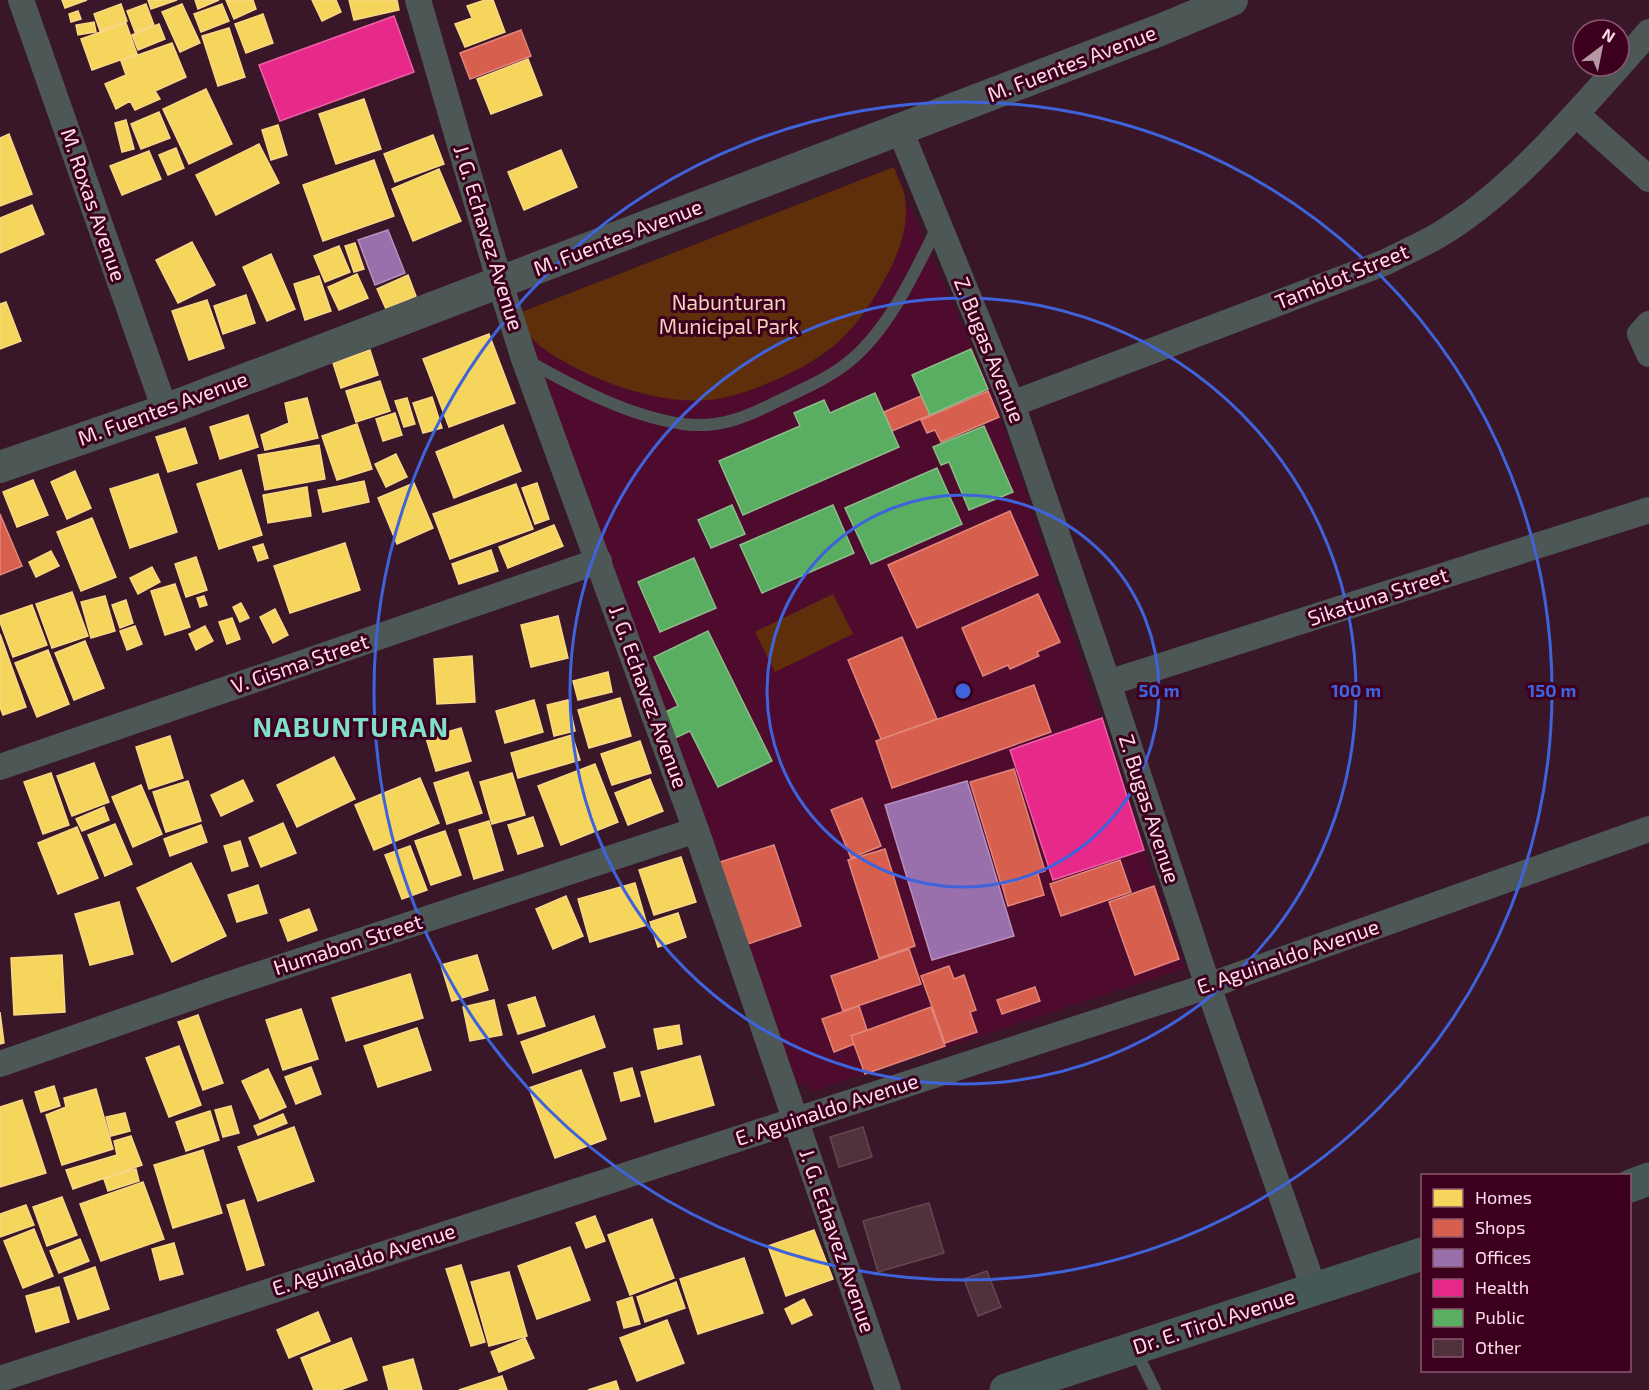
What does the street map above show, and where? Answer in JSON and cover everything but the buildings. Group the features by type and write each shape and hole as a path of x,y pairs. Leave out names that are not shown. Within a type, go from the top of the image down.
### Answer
{"main road":[{"path":"1631,1185 1649,1179"},
{"name":"Dr. E. Tirol Avenue","path":"1006,1390 1421,1254"}],"street":[{"name":"M. Roxas Avenue","path":"21,0 165,410"},
{"name":"J. G. Echavez Avenue","path":"418,0 524,359 696,830 888,1390"},
{"name":"M. Fuentes Avenue","path":"0,467 165,410 900,130 1232,0"},
{"name":"Tamblot Street","path":"1631,52 1649,32"},
{"name":"Tamblot Street","path":"1012,404 1386,262 1440,234 1483,204 1524,167 1608,78"},
{"path":"1576,114 1649,179"},
{"name":"Z. Bugas Avenue","path":"900,130 1012,404 1108,683 1208,986 1314,1289"},
{"path":"1649,324 1640,334 1649,354"},
{"name":"Sikatuna Street","path":"1108,683 1649,510"},
{"name":"V. Gisma Street","path":"0,767 599,561"},
{"name":"E. Aguinaldo Avenue","path":"0,1379 1208,986 1649,829"},
{"name":"Humabon Street","path":"0,1064 221,987 696,830"}],"lane":[{"path":"524,359 568,383 612,403 651,417 683,424 714,425 743,418 823,379 847,364 866,346 912,279 939,224"},
{"path":"1134,1348 1155,1390"}],"shaded area":[{"path":"905,196 991,389 1185,968 815,1091 792,1078 527,332 542,347 629,391 668,398 706,400 747,392 820,358 863,316 882,285 905,227"}],"green space":[{"name":"Nabunturan Municipal Park","path":"894,167 905,197 906,218 896,257 887,275 865,311 840,340 811,362 773,381 741,393 708,400 692,401 659,397 609,383 566,363 536,342 524,326 519,313"},
{"path":"833,594 853,634 775,672 755,632"}],"district":[{"name":"NABUNTURAN","path":"351,728"}]}
